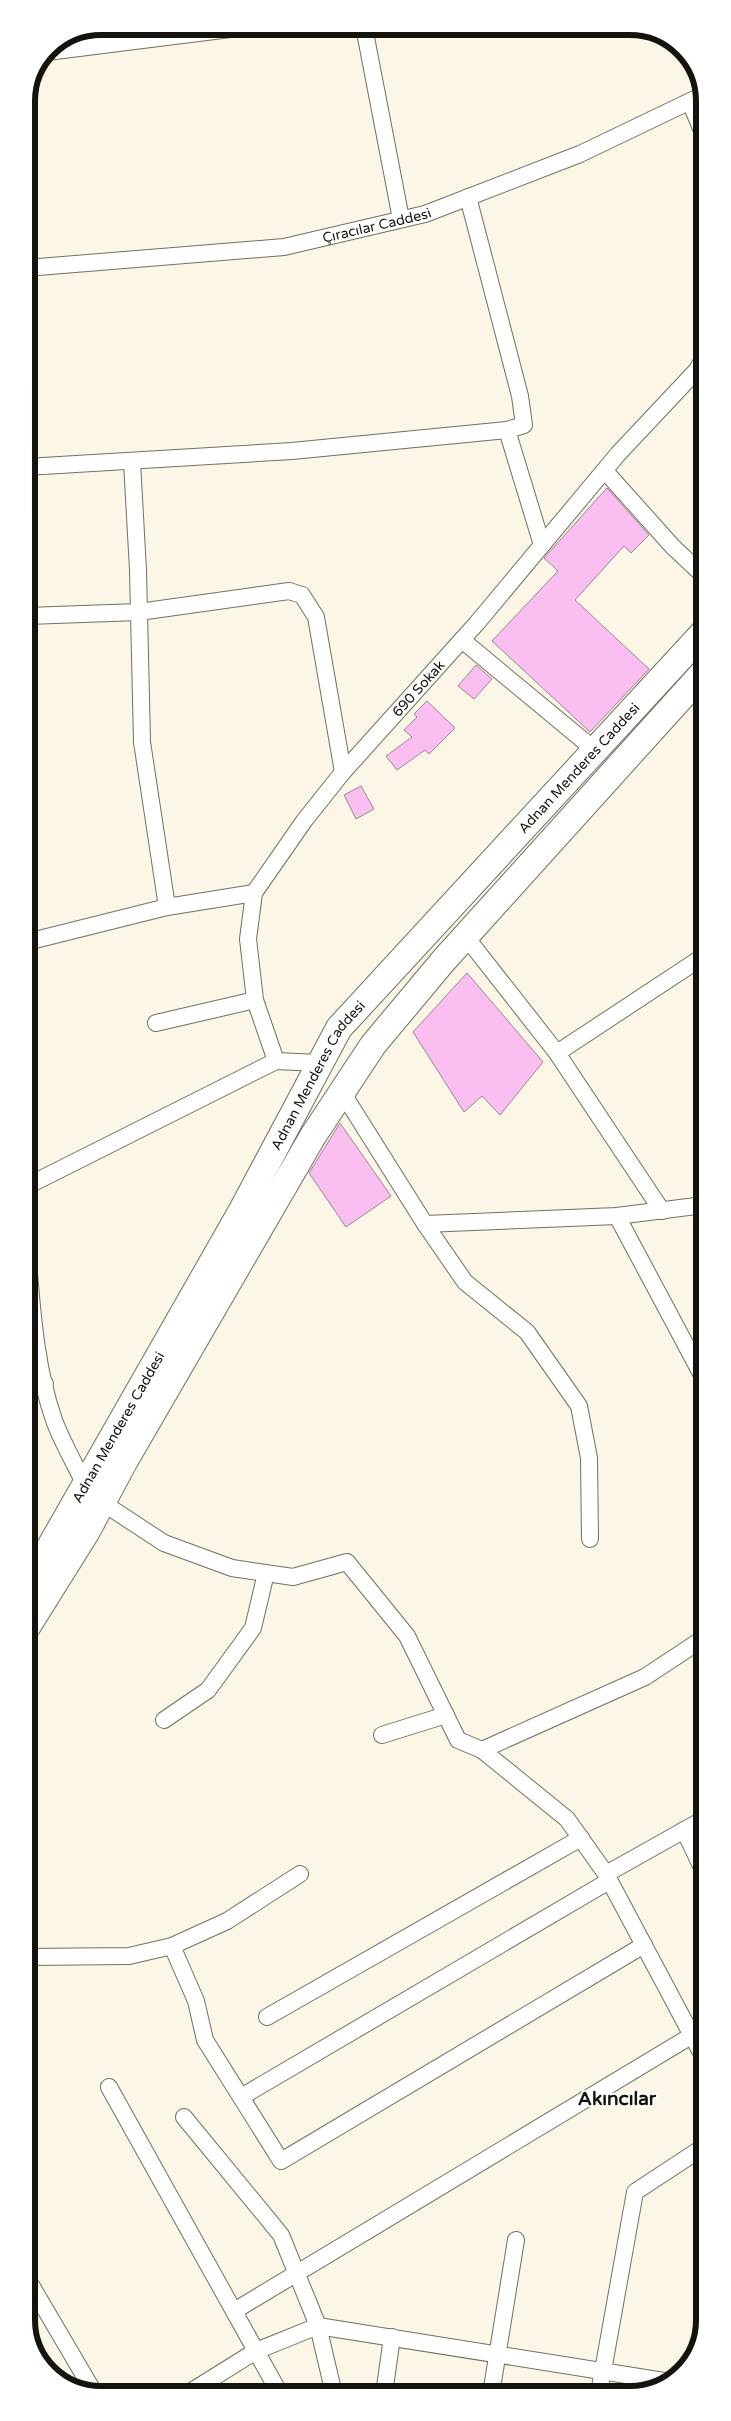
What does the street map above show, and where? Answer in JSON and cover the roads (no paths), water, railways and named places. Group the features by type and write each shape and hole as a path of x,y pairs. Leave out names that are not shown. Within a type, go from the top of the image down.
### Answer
{"main road":[{"name":"Adnan Menderes Caddesi","path":"35,1611 94,1494 339,1028 696,641"},
{"name":"Adnan Menderes Caddesi","path":"35,1576 94,1494 129,1453 264,1222 372,1045 466,937 696,681"}],"street":[{"path":"58,50 182,35"},
{"path":"366,35 401,219"},
{"name":"Çıracılar Caddesi","path":"35,267 284,247 426,214 580,154 696,99"},
{"path":"35,467 292,451 507,430 524,425 520,396 468,198"},
{"name":"690 Sokak","path":"276,1061 255,1000 248,939 254,893 304,821 343,772 462,640 605,471 696,371"},
{"path":"507,430 542,546"},
{"path":"132,462 139,612 142,742 167,907"},
{"path":"605,471 673,547 696,569"},
{"path":"35,616 139,612 289,591 302,595 316,617 343,772"},
{"path":"462,640 596,751"},
{"path":"35,940 167,907 254,893"},
{"path":"466,937 558,1053 662,1211"},
{"path":"558,1053 696,961"},
{"path":"156,1023 255,1000"},
{"path":"35,1182 276,1061 319,1063"},
{"path":"342,1092 425,1224 465,1282 527,1332 579,1406 590,1458 590,1539"},
{"path":"425,1224 617,1216 696,1206"},
{"path":"617,1216 696,1364"},
{"path":"35,1336 54,1420 94,1494 164,1543 232,1568 293,1576 346,1562 407,1636 458,1740 482,1750 567,1819 581,1838 608,1877 696,2043"},
{"path":"35,1387 45,1384"},
{"path":"164,1720 208,1690 253,1628 266,1573"},
{"path":"482,1750 645,1676 696,1643"},
{"path":"382,1735 446,1715"},
{"path":"241,2097 696,1823"},
{"path":"684,1830 696,1855"},
{"path":"267,2017 581,1838"},
{"path":"35,1957 129,1956 172,1946 227,1921 300,1874"},
{"path":"172,1946 196,2001 205,2040 281,2161 644,1945"},
{"path":"234,2311 692,2036"},
{"path":"109,2087 276,2386"},
{"path":"184,2117 281,2235 318,2326 332,2386"},
{"path":"600,2386 635,2192 696,2152"},
{"path":"493,2386 516,2240"},
{"path":"35,2292 90,2385"},
{"path":"200,2386 256,2351 318,2326 656,2381"},
{"path":"385,2386 392,2337"}],"district":[{"name":"Akıncılar","path":"617,2099"}]}
